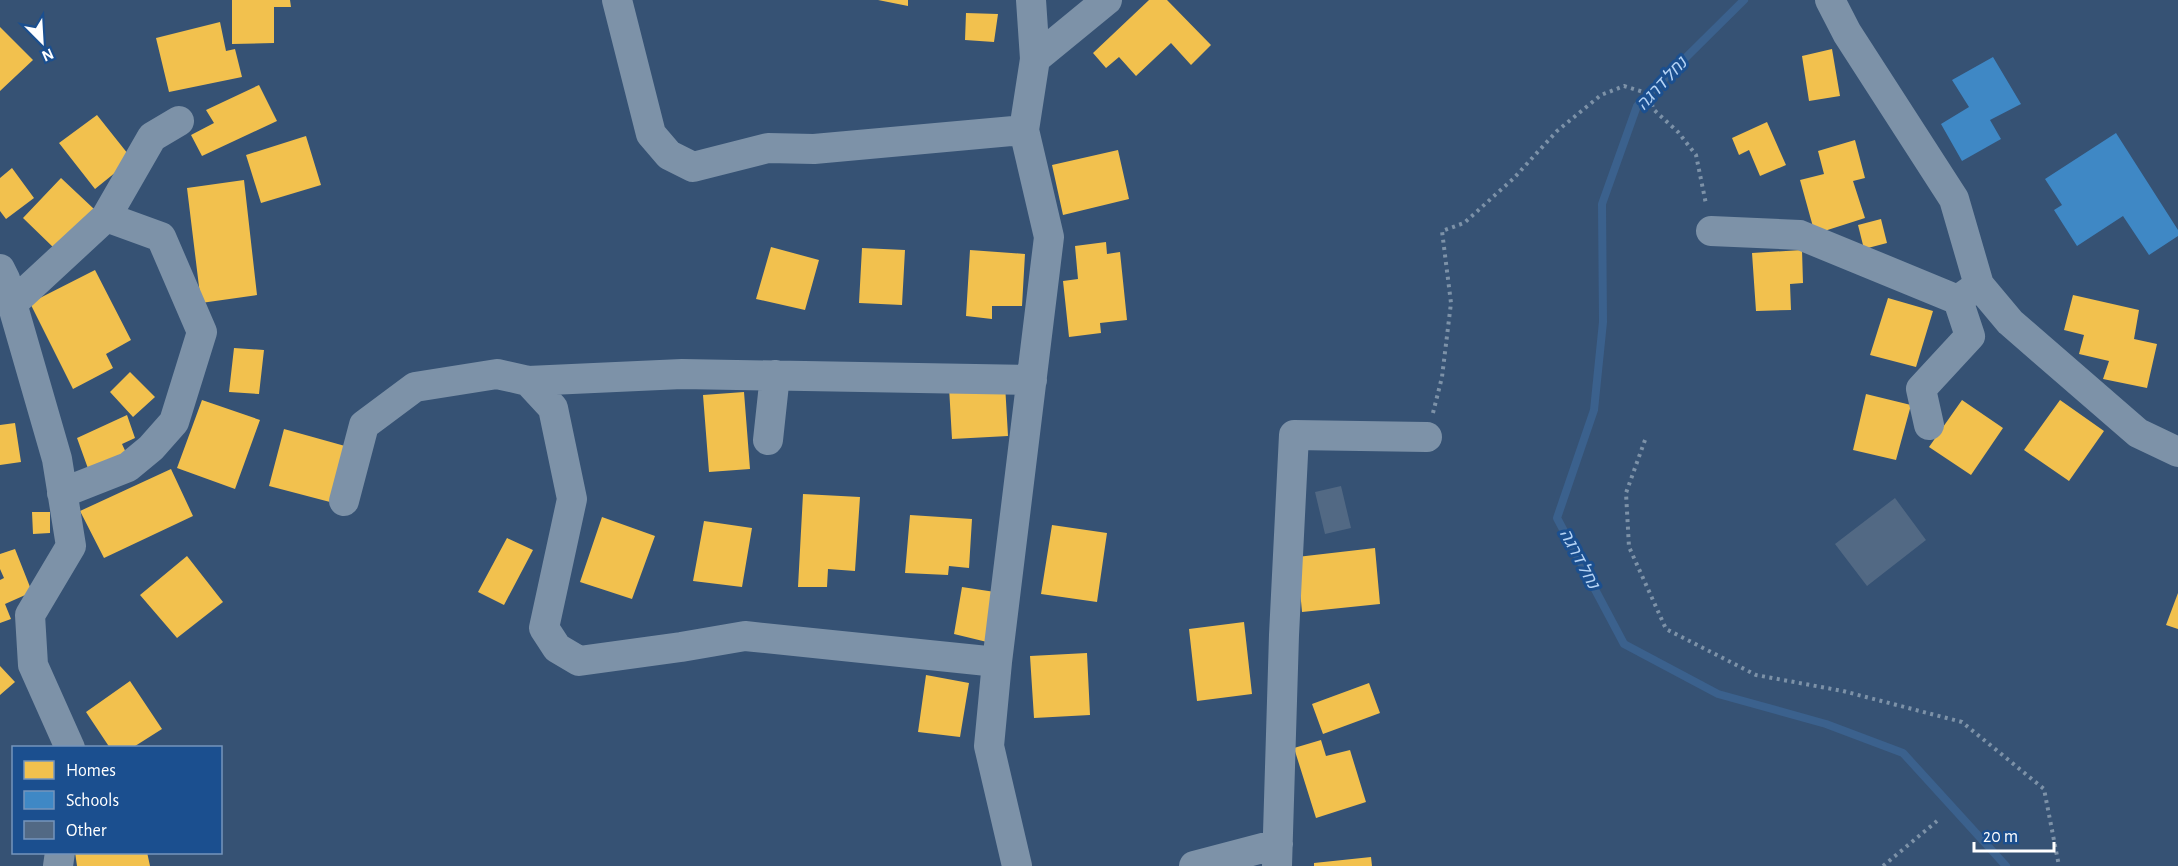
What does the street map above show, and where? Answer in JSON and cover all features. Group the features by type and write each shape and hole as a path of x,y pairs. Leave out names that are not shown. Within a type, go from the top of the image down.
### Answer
{"street":[{"path":"617,0 651,134 669,155 693,167 768,148 814,148 1024,130"},
{"path":"1017,866 989,746 997,662 1049,237 1024,130 1035,59 1031,0"},
{"path":"1035,59 1107,0"},
{"path":"1830,0 1847,33 1954,199 1968,293 1970,336 1922,389 1929,425"},
{"path":"12,304 106,217 152,137 179,121"},
{"path":"62,493 128,467 152,448 174,422 202,332 161,237 106,217"},
{"path":"1711,231 1800,235 1968,293 2010,322 2138,433 2178,452"},
{"path":"0,269 57,459 71,546 30,615 33,665 70,746"},
{"path":"0,338 11,361 31,436 57,459"},
{"path":"344,501 364,425 415,387 497,374 528,381 682,374 1032,380"},
{"path":"768,440 775,375"},
{"path":"528,381 553,408 572,499 544,628 557,648 579,660 746,636 997,662"},
{"path":"1194,866 1278,855 1284,635 1294,435 1428,437"}],"path":[{"path":"1428,437 1442,377 1450,303 1442,231 1464,223 1513,179 1557,131 1601,95 1624,86 1650,94 1653,109 1678,132 1696,155 1711,231"},
{"path":"1645,440 1626,493 1629,548 1666,629 1756,675 1843,691 1962,722 2044,789 2059,866"},
{"path":"1883,866 1937,821"}],"building: Homes":[{"path":"232,0 290,0 291,7 274,7 274,43 232,44"},
{"path":"878,0 908,0 908,6"},
{"path":"1149,0 1167,0 1211,45 1191,65 1171,43 1136,76 1119,57 1106,68 1093,53"},
{"path":"966,13 998,14 994,42 965,40"},
{"path":"220,22 226,51 235,49 242,77 169,92 156,38"},
{"path":"0,27 33,60 0,91"},
{"path":"1832,49 1840,96 1809,101 1802,56"},
{"path":"259,85 277,121 202,156 191,135 214,123 206,110"},
{"path":"97,115 132,159 95,189 59,143"},
{"path":"1767,122 1786,165 1760,176 1749,150 1739,155 1732,138"},
{"path":"306,136 321,185 261,203 246,155"},
{"path":"1855,140 1865,178 1853,181 1865,218 1815,234 1800,180 1824,174 1818,151"},
{"path":"1118,150 1129,199 1063,215 1052,165"},
{"path":"12,168 34,198 6,219 0,211 0,178"},
{"path":"61,178 94,209 55,249 23,218"},
{"path":"244,180 257,295 201,303 187,188"},
{"path":"1881,219 1887,243 1864,249 1858,225"},
{"path":"1106,242 1107,254 1120,252 1127,320 1100,323 1101,333 1069,337 1063,281 1078,279 1075,246"},
{"path":"771,247 819,260 805,310 756,299"},
{"path":"862,248 905,250 902,305 859,303"},
{"path":"970,250 1025,254 1022,306 992,306 992,319 966,316"},
{"path":"1802,250 1803,283 1790,284 1791,310 1756,311 1752,253"},
{"path":"95,270 131,340 106,354 113,368 73,389 30,303"},
{"path":"2073,295 2139,310 2134,339 2157,344 2147,388 2103,379 2109,361 2079,354 2084,335 2064,330"},
{"path":"1888,298 1933,311 1916,367 1870,355"},
{"path":"234,348 264,350 259,394 229,392"},
{"path":"130,372 155,397 133,417 110,392"},
{"path":"1005,384 1008,436 952,439 949,387"},
{"path":"744,392 750,469 709,472 703,395"},
{"path":"1866,394 1911,405 1896,460 1853,450"},
{"path":"202,400 260,420 235,489 177,468"},
{"path":"1962,400 2003,428 1971,475 1929,447"},
{"path":"2060,400 2104,431 2069,481 2024,450"},
{"path":"127,415 135,438 122,444 128,457 90,474 77,438"},
{"path":"15,423 21,462 0,465 0,425"},
{"path":"284,429 345,446 330,502 269,486"},
{"path":"171,469 193,516 104,558 80,511"},
{"path":"803,494 860,497 855,571 828,569 827,587 798,587"},
{"path":"32,512 50,512 50,533 33,534"},
{"path":"910,515 972,519 969,568 949,566 948,575 905,573"},
{"path":"602,517 655,536 632,599 580,582"},
{"path":"704,521 752,528 742,587 693,581"},
{"path":"1052,525 1107,533 1097,602 1041,594"},
{"path":"507,538 533,550 504,605 478,592"},
{"path":"1375,548 1380,604 1302,612 1297,557"},
{"path":"15,549 32,592 5,604 11,619 0,623 0,580 4,578 0,569 0,554"},
{"path":"187,556 223,602 177,638 140,595"},
{"path":"962,587 995,592 987,642 954,634"},
{"path":"2178,593 2178,629 2166,625"},
{"path":"1244,622 1252,694 1197,701 1189,629"},
{"path":"1087,653 1090,715 1034,718 1030,656"},
{"path":"0,666 15,682 0,695"},
{"path":"926,675 969,683 960,737 918,732"},
{"path":"130,681 162,729 135,746 109,746 86,712"},
{"path":"1369,683 1380,713 1323,734 1312,704"},
{"path":"1321,740 1326,756 1350,750 1366,802 1316,818 1294,748"},
{"path":"75,854 147,854 150,866 77,866"},
{"path":"1371,857 1372,866 1314,866 1314,863"}],"building: Schools":[{"path":"1993,57 2021,104 1990,120 2001,139 1962,161 1941,124 1969,107 1952,80"},
{"path":"2116,133 2178,230 2178,236 2149,255 2123,216 2077,246 2054,210 2062,205 2045,179"}],"building: Other":[{"path":"1341,486 1351,528 1325,534 1315,492"},
{"path":"1895,498 1926,540 1867,586 1835,544"}],"waterway":[{"name":"נחל דרגה","path":"1744,0 1637,106 1602,204 1603,322 1594,410 1557,518 1624,644 1718,694 1826,724 1903,753 2006,866"}]}
